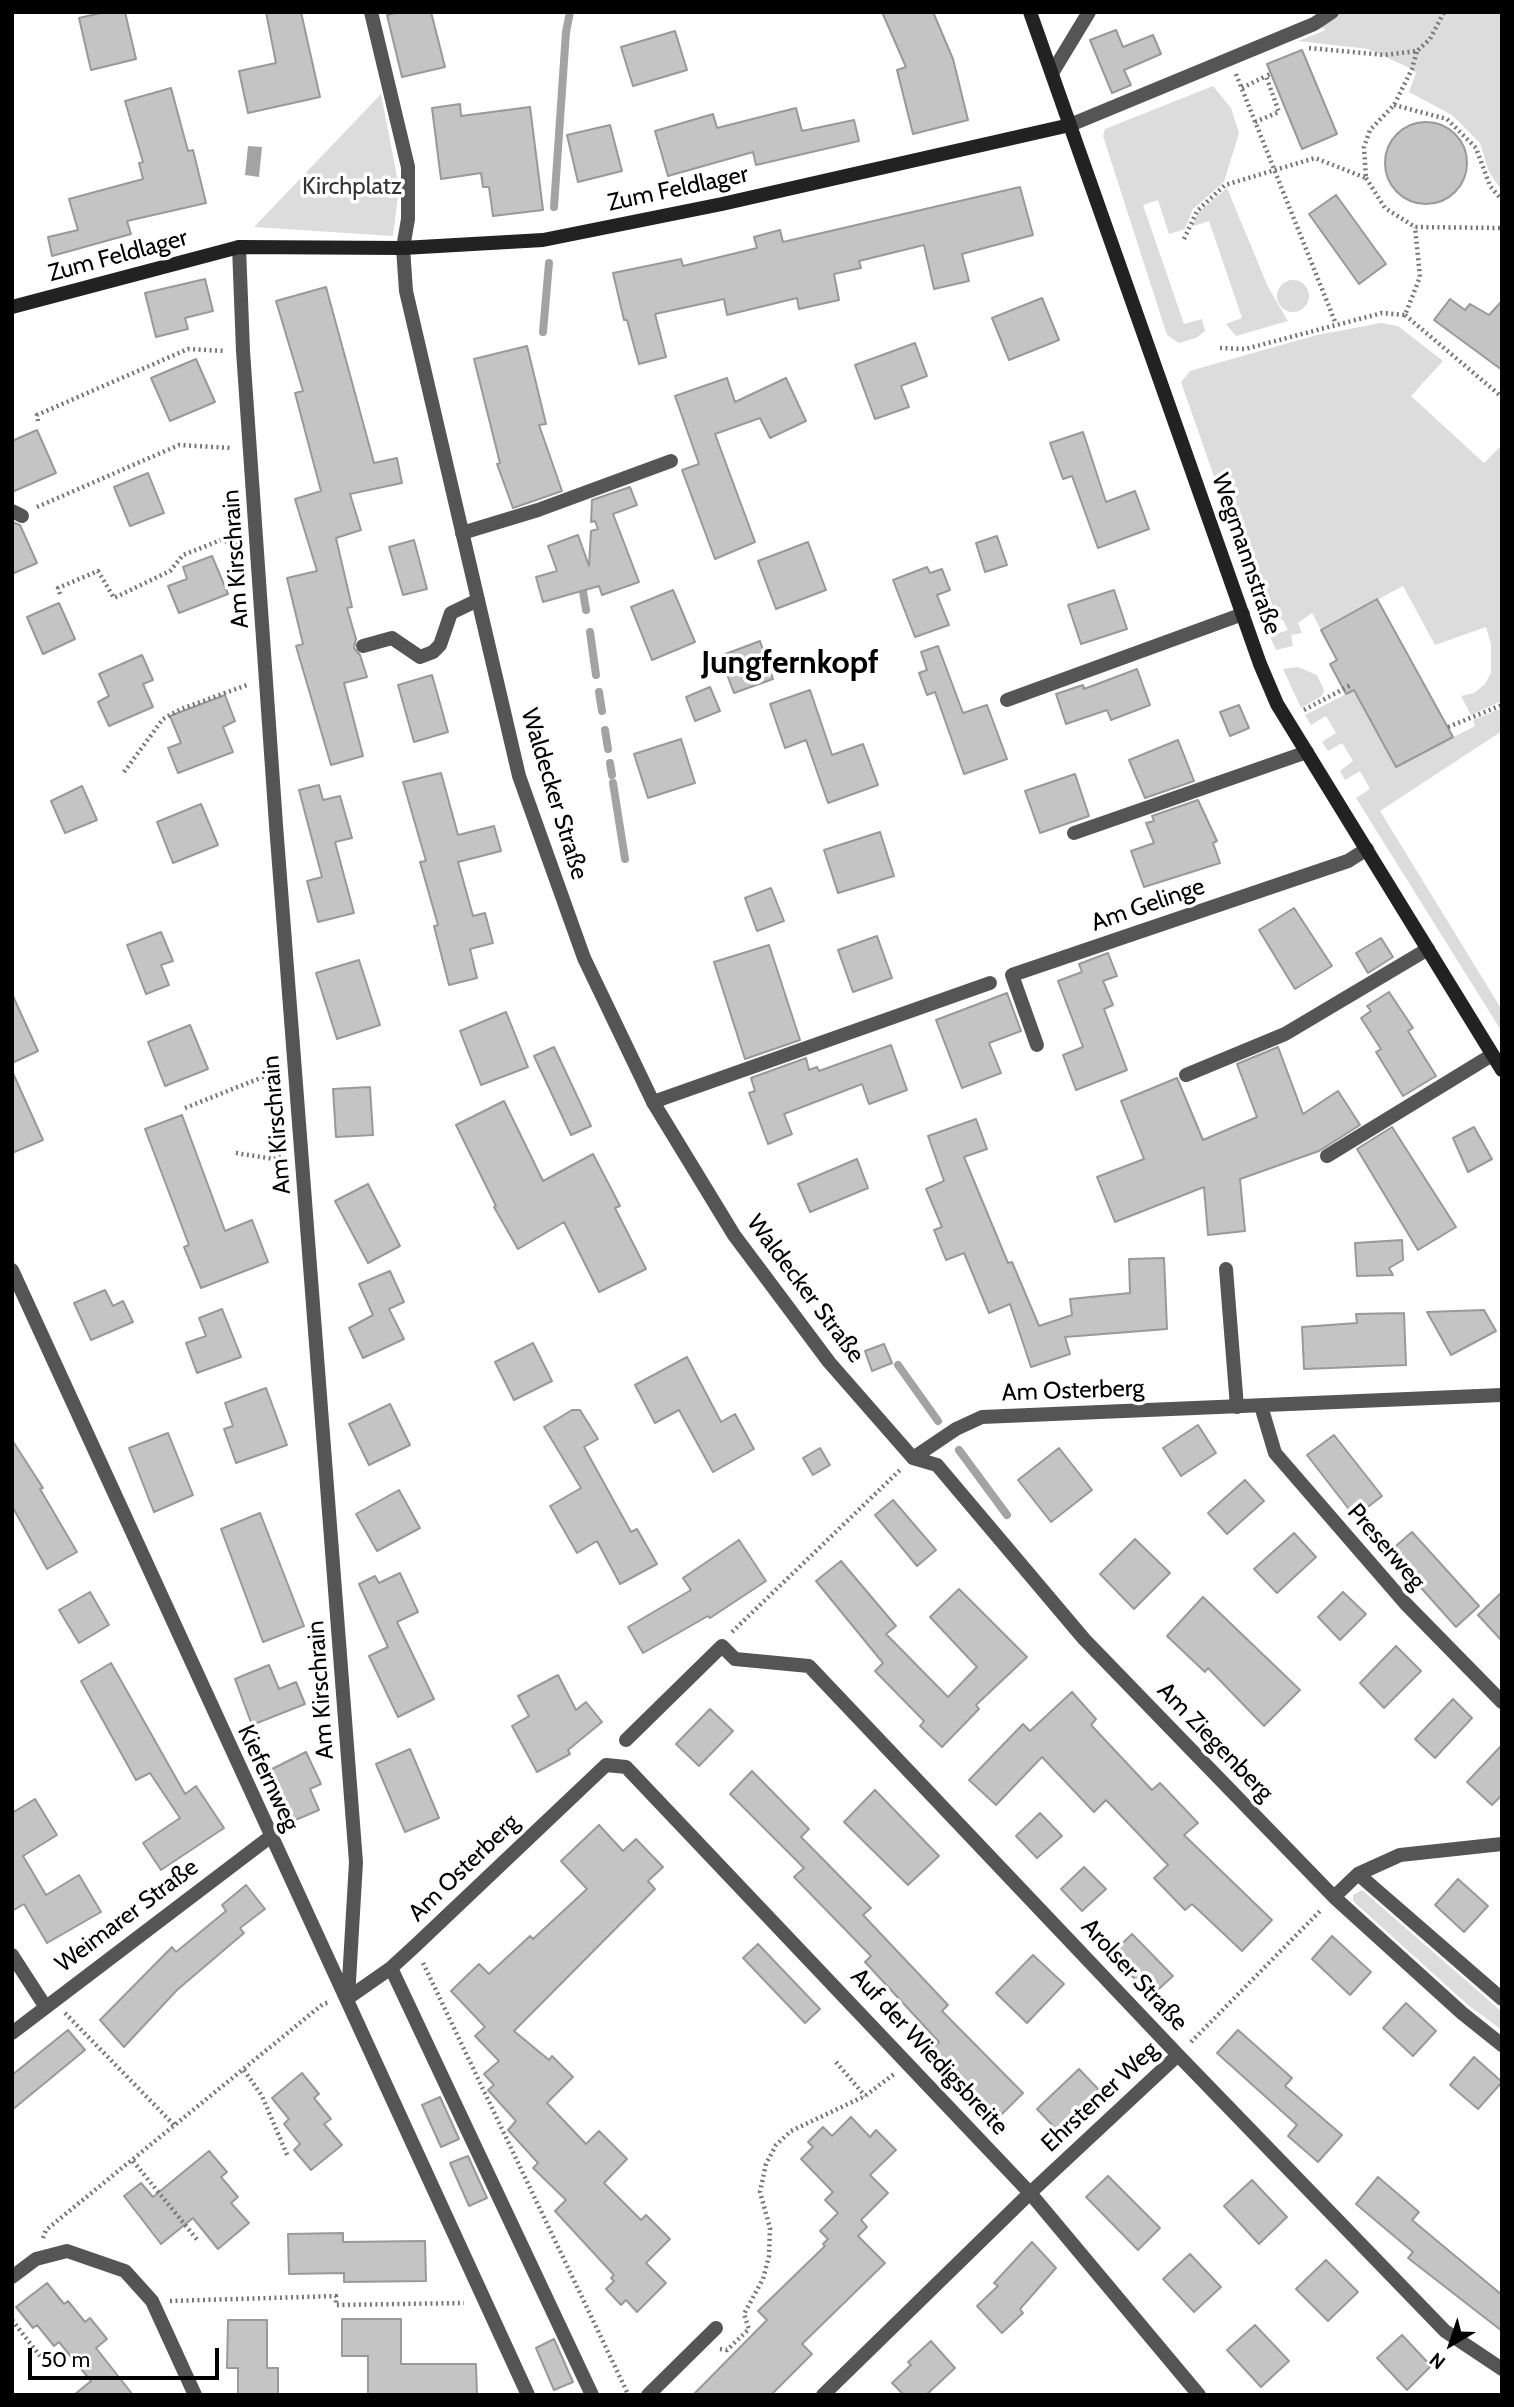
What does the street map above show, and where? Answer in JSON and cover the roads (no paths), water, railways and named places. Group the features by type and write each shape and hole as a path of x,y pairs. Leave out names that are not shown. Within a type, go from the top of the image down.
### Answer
{"street":[{"name":"Waldecker Straße","path":"371,12 408,167 408,219 403,248 406,291 519,776 583,958 653,1102 734,1235 829,1362 914,1458"},
{"name":"Wegmannstraße","path":"1030,12 1242,614 1278,704 1502,1070"},
{"path":"1052,73 1089,12"},
{"name":"Zum Feldlager","path":"12,307 239,247 403,248 543,240 722,204 1070,125 1314,24 1332,12"},
{"name":"Am Kirschrain","path":"239,247 243,351 294,1065 356,1862 348,1998"},
{"path":"463,533 538,510 671,461"},
{"path":"363,646 392,638 420,657 433,652 440,645 451,613 478,600"},
{"path":"1007,699 1242,614"},
{"path":"1074,833 1307,752"},
{"name":"Am Gelinge","path":"1037,1045 1012,975 1335,865 1367,849"},
{"path":"1186,1075 1285,1034 1428,949"},
{"path":"653,1102 990,983"},
{"path":"1327,1156 1492,1055"},
{"path":"1226,1269 1237,1407"},
{"name":"Kiefernweg","path":"12,1270 270,1837 348,1998 527,2395"},
{"name":"Am Osterberg","path":"914,1458 956,1429 982,1417 1502,1395"},
{"name":"Preserweg","path":"1261,1406 1275,1453 1405,1603 1502,1702"},
{"name":"Am Ziegenberg","path":"914,1458 937,1465 1084,1639 1334,1897 1462,2013 1502,2045"},
{"name":"Arolser Straße","path":"626,1740 725,1640 735,1659 809,1666 1178,2055 1445,2331 1502,2370"},
{"name":"Am Osterberg","path":"348,1998 391,1968 606,1765"},
{"name":"Auf der Wiedigsbreite","path":"606,1765 626,1767 640,1779 908,2063 1030,2193 1199,2395"},
{"name":"Weimarer Straße","path":"12,2034 45,2006 270,1837"},
{"path":"1334,1897 1358,1874 1400,1855 1502,1844"},
{"path":"1358,1874 1502,1999"},
{"path":"12,1955 45,2006"},
{"path":"391,1968 592,2395"},
{"name":"Ehrstener Weg","path":"823,2395 1030,2193 1178,2055"},
{"path":"12,2277 36,2259 67,2251 125,2272 152,2301 195,2395"},
{"path":"648,2395 716,2328"}],"waterway":[{"path":"554,207 566,32 570,12"},
{"path":"543,332 549,263"},
{"path":"583,591 586,610"},
{"path":"590,632 596,675"},
{"path":"599,692 602,711"},
{"path":"605,730 608,749"},
{"path":"610,763 612,775"},
{"path":"613,783 625,859"},
{"path":"898,1365 938,1421"},
{"path":"959,1450 1007,1515"}],"district":[{"name":"Jungfernkopf","path":"790,664"}],"park label":[{"name":"Kirchplatz","path":"352,187"}]}
